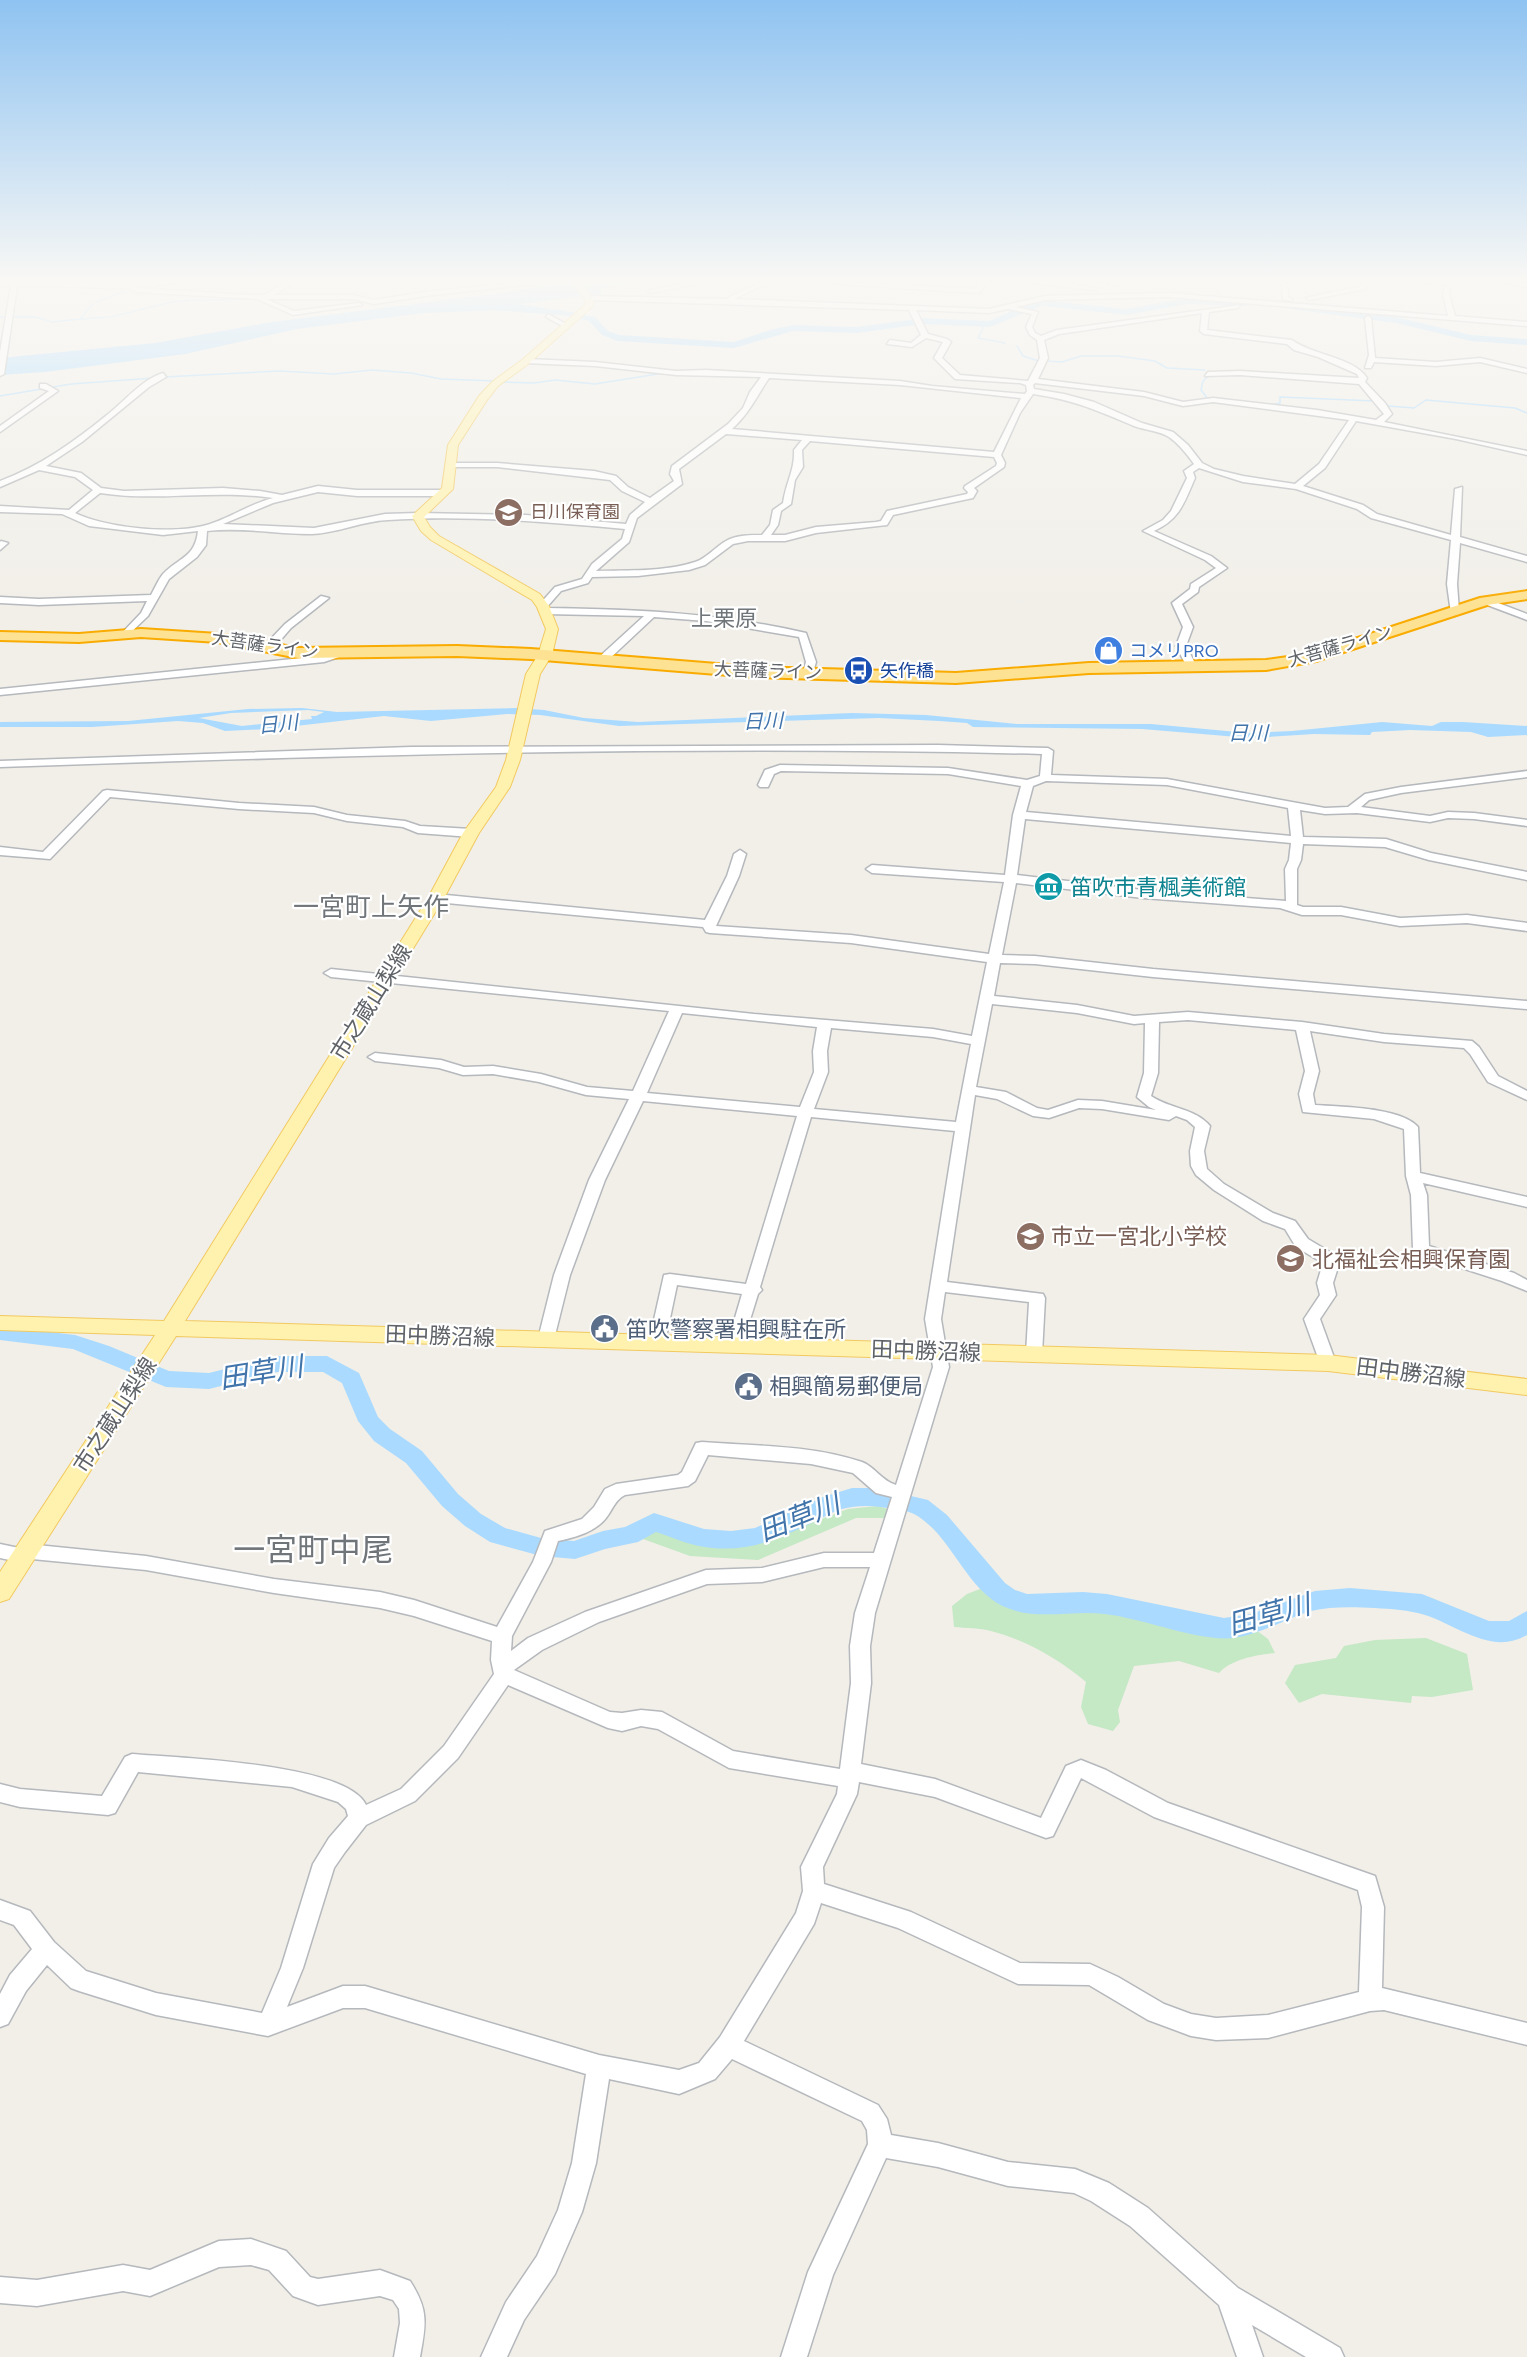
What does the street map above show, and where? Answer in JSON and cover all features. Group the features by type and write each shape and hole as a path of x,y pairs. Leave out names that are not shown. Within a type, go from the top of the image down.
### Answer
{"highway":[{"name":"大菩薩ライン","path":"0,636 71,638 126,634 218,638 298,653 458,651 545,655 754,672 968,678 1089,668 1251,666 1298,661 1485,601 1527,596"}],"main road":[{"path":"490,390 453,445 450,485 418,517 425,529 435,538 526,589 544,608"},
{"name":"市之蔵山梨線","path":"0,1592 153,1356 384,978 436,898 471,833 503,787 533,674 545,655 552,630 544,608"},
{"name":"田中勝沼線","path":"7,1323 1328,1363 1527,1387"}],"street":[{"path":"0,430 54,392 50,390"},
{"path":"0,484 38,467 103,422 143,390"},
{"path":"544,608 558,589 580,584 591,574 595,566 626,540 633,517 651,501 679,482 674,474 675,468 724,431 747,409 756,390"},
{"path":"997,454 1029,390"},
{"path":"1038,390 1091,404 1139,425 1170,434 1185,447 1199,465 1210,471 1243,479 1297,487 1360,507 1374,516 1527,559"},
{"path":"1068,390 1144,394 1183,404 1213,400 1317,412 1456,437 1527,453"},
{"path":"1371,390 1381,401 1388,414 1377,424"},
{"path":"1297,487 1322,466 1353,420"},
{"path":"724,431 997,454"},
{"path":"765,538 774,525 777,510 787,504 791,480 799,467 798,450 807,439"},
{"path":"591,574 638,573 689,567 702,563 730,542 748,538 785,538 816,530 884,523 890,513 970,496 973,491 968,488 999,467 1001,463 997,454"},
{"path":"452,465 497,465 594,474 613,478 625,489 651,501"},
{"path":"1192,667 1182,646 1189,630 1188,621 1177,603 1195,590 1194,586 1198,581 1222,568 1208,558 1147,531 1166,522 1175,512 1191,478 1188,471 1199,465"},
{"path":"38,467 80,474 87,477 98,490 132,494 222,490 281,497"},
{"path":"203,529 281,497 322,489 357,493 442,493"},
{"path":"1454,611 1452,584 1459,489"},
{"path":"70,513 98,490"},
{"path":"0,509 70,513 89,523 163,532 227,526 314,531 385,517 526,518 629,527"},
{"path":"126,634 145,614 153,598 173,570 194,555 201,545 203,529"},
{"path":"0,600 51,602 153,598"},
{"path":"268,648 288,626 324,598"},
{"path":"1485,601 1527,617"},
{"path":"544,608 723,620 803,635 811,662 808,672"},
{"path":"602,660 652,614"},
{"path":"0,692 214,672 324,659 338,654"},
{"path":"838,769 839,748"},
{"path":"1,765 411,750 839,748 1048,751 1045,778"},
{"path":"764,785 769,772 780,768 948,771 1028,784 1045,778 1167,782 1325,812 1351,810 1430,819 1448,815 1527,823"},
{"path":"1351,810 1365,797 1401,790 1527,774"},
{"path":"0,1910 22,1918 46,1949 79,1980 104,1990 156,2004 268,2025 343,1997 365,1997 599,2067 679,2082 707,2070 728,2045 806,1917 814,1890 812,1867 847,1794 861,1683 860,1646 865,1613 941,1367 933,1319 968,1090 1011,879 1019,815 1028,784"},
{"path":"0,851 45,855 89,814 106,793 239,806 314,810 347,818 405,824 418,829 471,833"},
{"path":"1290,906 1292,902 1291,869 1295,860 1297,840 1294,807"},
{"path":"1019,815 1297,840 1386,843 1429,856 1527,876"},
{"path":"740,854 733,876 709,924 710,929 851,939 994,959 1035,960 1165,974 1527,1005"},
{"path":"872,869 1082,885 1143,894 1218,898 1290,906 1302,911 1341,911 1400,922 1467,919 1527,927"},
{"path":"436,898 709,924"},
{"path":"331,973 754,1018 933,1033 979,1041"},
{"path":"987,999 1077,1009 1134,1020 1188,1016 1302,1026 1384,1038 1467,1044 1473,1046 1489,1074 1497,1082 1527,1096"},
{"path":"546,1339 562,1275 597,1180 638,1096 676,1008"},
{"path":"1152,1020 1151,1073 1144,1097 1154,1104 1192,1117 1203,1126 1197,1151 1201,1172 1219,1187 1268,1217 1290,1225 1302,1243 1332,1261 1325,1283 1328,1295 1312,1319 1328,1363"},
{"path":"735,1345 754,1290 805,1114 821,1072 820,1050 825,1023"},
{"path":"1302,1026 1312,1071 1306,1094 1308,1109 1357,1113 1401,1121 1411,1127 1413,1176 1419,1195 1421,1249 1508,1277 1527,1286"},
{"path":"375,1057 441,1064 463,1071 493,1070 541,1078 586,1091 805,1114 962,1127"},
{"path":"968,1090 1001,1095 1026,1110 1049,1114 1078,1104 1102,1105 1181,1118 1192,1117"},
{"path":"1413,1176 1527,1202"},
{"path":"657,1342 670,1279 754,1290"},
{"path":"938,1286 1037,1299 1034,1354"},
{"path":"503,1672 502,1636 542,1562 551,1537 593,1522 602,1514 611,1494 622,1489 682,1481 689,1476 702,1448 811,1457 859,1468 882,1488 902,1494"},
{"path":"0,1551 146,1563 274,1586 380,1600 414,1608 502,1636"},
{"path":"268,2025 292,1968 324,1864 359,1818 408,1795 450,1752 503,1672 535,1644 592,1617 706,1577 762,1575 824,1560 882,1560"},
{"path":"503,1672 608,1720 622,1722 640,1718 662,1721 729,1759 935,1788 1046,1829 1073,1772 1082,1769 1161,1810 1367,1883 1373,1907 1370,2001"},
{"path":"0,1793 20,1798 108,1806 132,1763 292,1778 345,1795 355,1804 359,1818"},
{"path":"814,1890 903,1919 1018,1973 1030,1976 1088,1974 1122,1990 1166,2017 1208,2030 1279,2027 1370,2001 1384,2000 1527,2034"},
{"path":"0,2016 18,1983 46,1949"},
{"path":"728,2045 870,2113 879,2127 880,2145 821,2272 794,2357"},
{"path":"494,2357 515,2311 546,2265 570,2212 584,2163 599,2067"},
{"path":"880,2145 938,2155 1008,2174 1076,2181 1100,2192 1139,2217 1229,2297 1331,2357"},
{"path":"0,2290 37,2293 123,2278 150,2283 219,2254 251,2252 277,2260 302,2288 318,2292 380,2283 401,2290 411,2305 413,2323 407,2357"},
{"path":"1229,2297 1250,2357"}],"green space":[{"path":"878,1506 894,1511 884,1518 856,1518 758,1560 690,1556 643,1539 642,1533 659,1528 696,1541 733,1544 762,1541 848,1509"},
{"path":"980,1589 993,1590 1004,1604 1034,1610 1081,1607 1134,1612 1225,1636 1256,1630 1268,1639 1275,1653 1238,1661 1219,1673 1179,1661 1134,1666 1118,1710 1120,1722 1113,1731 1088,1724 1081,1707 1086,1682 1053,1658 1004,1635 982,1629 954,1627 952,1606 967,1594"},
{"path":"1426,1638 1467,1654 1473,1690 1432,1697 1412,1696 1411,1703 1322,1694 1299,1703 1285,1683 1295,1665 1336,1658 1344,1646 1375,1640"}],"water":[{"name":"日川","path":"302,708 337,712 516,708 544,710 584,718 638,722 852,713 926,715 1017,724 1151,724 1248,733 1382,722 1432,726 1441,722 1463,722 1527,726 1527,735 1488,737 1471,732 1410,730 1372,732 1370,735 1314,734 1250,738 1142,729 973,727 967,723 879,718 619,726 540,715 507,714 431,721 384,716 269,729 225,731 203,723 178,721 92,727 0,727 0,722 128,721 248,709","holes":["308,710 324,712 311,716 312,719 242,726 199,718 231,713"]}],"waterway":[{"path":"0,396 36,390"},
{"path":"1201,390 1208,399"},
{"path":"1268,406 1280,403 1280,397 1375,401"},
{"path":"1388,406 1414,408 1426,400 1515,408 1527,413"},
{"name":"田草川","path":"0,1333 75,1342 166,1379 209,1381 277,1364 327,1364 351,1379 369,1421 382,1435 414,1457 450,1500 473,1520 498,1535 541,1547 575,1550 603,1540 630,1535 654,1522 704,1538 731,1540 758,1537 831,1503 852,1497 877,1497 920,1506 939,1521 996,1590 1006,1597 1027,1604 1083,1602 1107,1604 1224,1628 1255,1623 1315,1600 1350,1598 1386,1599 1422,1604 1489,1631 1503,1632 1515,1629 1527,1621"}],"place":[{"name":"日川保育園","path":"509,512"},
{"name":"コメリPRO","path":"1108,651"},
{"name":"矢作橋","path":"859,671"},
{"name":"笛吹市青楓美術館","path":"1049,887"},
{"name":"市立一宮北小学校","path":"1030,1236"},
{"name":"北福祉会相興保育園","path":"1291,1259"},
{"name":"笛吹警察署相興駐在所","path":"605,1329"},
{"name":"相興簡易郵便局","path":"748,1386"}],"district":[{"name":"上栗原","path":"724,618"},
{"name":"一宮町上矢作","path":"371,907"},
{"name":"一宮町中尾","path":"313,1550"}]}
